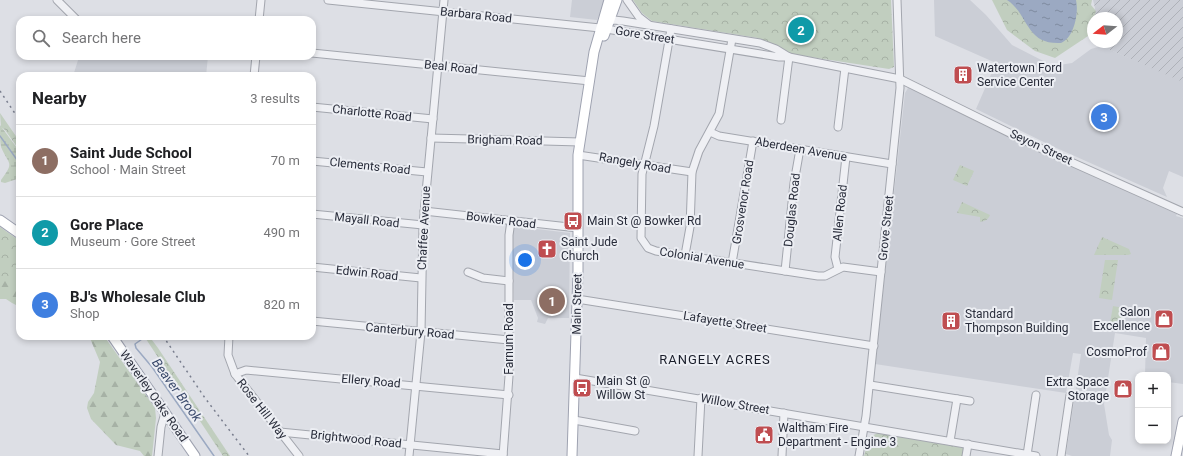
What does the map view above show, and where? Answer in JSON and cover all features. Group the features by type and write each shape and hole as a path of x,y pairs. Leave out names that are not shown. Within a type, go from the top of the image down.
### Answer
{"main road":[{"name":"Main Street","path":"572,456 577,299 578,155 590,81 605,26 609,0"},
{"name":"Main Street","path":"605,26 617,0"},
{"path":"0,220 16,231"},
{"name":"Waverley Oaks Road","path":"115,340 195,456"},
{"path":"1176,456 1183,421"}],"street":[{"path":"259,16 261,0"},
{"name":"Barbara Road","path":"328,0 605,26"},
{"name":"Chaffee Avenue","path":"409,456 421,332 421,278 424,211 444,0"},
{"path":"627,0 639,17 649,25"},
{"name":"Grove Street","path":"859,456 870,385 900,79 897,0"},
{"path":"60,1 73,16"},
{"name":"Gore Street","path":"605,26 649,25 768,45 789,58"},
{"name":"Gore Street","path":"605,26 669,39 789,58 900,79"},
{"name":"Colonial Avenue","path":"671,29 653,131 643,164 641,232 643,243 648,248 656,251 821,276 838,269 849,267 881,272"},
{"path":"685,255 690,227 692,172 699,150 719,114 732,39"},
{"name":"Beal Road","path":"316,53 590,81"},
{"path":"782,120 789,58"},
{"path":"254,72 256,60"},
{"path":"838,127 845,68"},
{"name":"Seyon Street","path":"900,79 1042,149 1183,212"},
{"name":"Charlotte Road","path":"316,107 433,119"},
{"name":"Aberdeen Avenue","path":"710,132 719,136 892,164"},
{"name":"Brigham Road","path":"431,138 580,142"},
{"name":"Grosvenor Road","path":"732,263 753,141"},
{"name":"Douglas Road","path":"785,271 794,183 800,149"},
{"name":"Rangely Road","path":"578,155 692,172"},
{"name":"Allen Road","path":"838,269 836,257 846,157"},
{"name":"Clements Road","path":"316,160 427,172"},
{"name":"Bowker Road","path":"424,211 578,228"},
{"name":"Mayall Road","path":"316,214 423,225"},
{"name":"Farnum Road","path":"503,455 508,395 509,235 511,221"},
{"name":"Edwin Road","path":"316,267 421,278"},
{"path":"468,272 483,278 509,281"},
{"name":"Lafayette Street","path":"577,299 874,346"},
{"name":"Canterbury Road","path":"316,322 509,340"},
{"name":"Rose Hill Way","path":"229,340 228,355 235,374 299,456"},
{"name":"Ellery Road","path":"235,374 246,370 508,395"},
{"name":"Willow Street","path":"575,378 701,398 968,444 1023,455 1036,456"},
{"path":"870,385 970,401"},
{"path":"1023,455 1036,395"},
{"path":"1061,456 1070,395"},
{"path":"698,456 701,398"},
{"path":"950,441 957,399"},
{"path":"158,456 161,427 165,413"},
{"path":"782,456 784,413"},
{"path":"574,420 635,431"},
{"name":"Brightwood Road","path":"280,432 503,455"},
{"path":"966,456 968,444"}],"shaded area":[{"path":"572,0 606,0 597,20 570,17"},
{"path":"934,0 970,0 986,15 1012,45 1053,66 1072,63 1091,49 1106,48 1183,81 1183,177 1169,171 1163,188 1167,197 1052,146 976,109 996,63 935,36"},
{"path":"1093,0 1183,0 1183,82 1106,48 1123,48 1123,12 1094,12"},
{"path":"78,60 208,60 206,72 74,72"},
{"path":"908,88 911,88 985,126 1183,218 1183,384 1171,382 1171,372 1145,372 1146,338 1115,333 1104,404 1109,435 1112,440 1110,456 1072,456 1066,454 1081,354 1073,353 1066,393 875,364 905,93"},
{"path":"512,226 570,233 569,318 548,318 545,324 537,322 538,318 531,300 514,300"}],"green space":[{"path":"633,0 891,0 894,67 889,69 791,54 758,38 652,21 642,13"},
{"path":"992,0 1092,0 1091,5 1096,11 1087,12 1087,37 1055,58 1035,51 1007,30"},
{"path":"0,113 16,136 16,145 5,130 1,127"},
{"path":"0,125 16,147 16,179 5,183 1,182 1,180 8,170 9,164 1,147"},
{"path":"960,165 974,171 967,186 953,180"},
{"path":"962,202 990,215 989,217 980,222 980,217 957,213"},
{"path":"0,227 16,238 16,277 0,278"},
{"path":"1102,237 1129,249 1131,254 1094,255"},
{"path":"16,244 16,305 6,299 0,299 0,252"},
{"path":"1105,260 1118,260 1112,300 1099,298"},
{"path":"1113,306 1124,308 1121,325 1110,323"},
{"path":"91,340 107,340 155,408 156,418 152,456 144,456 140,451 116,445 91,419 87,408 88,402 94,393 100,362"},
{"path":"147,340 152,340 158,348 230,456 223,456"},
{"path":"878,433 964,448 962,456 864,456 869,437"}],"water":[{"path":"1007,0 1076,0 1077,12 1072,31 1066,40 1061,43 1049,42 1040,39 1029,28 1020,13"}],"waterway":[{"name":"Beaver Brook","path":"0,136 16,158"},
{"name":"Beaver Brook","path":"141,340 135,344 136,348 152,367 214,456"}],"railway":[{"path":"0,91 16,115"},
{"path":"166,340 205,398 249,456"}],"place":[{"name":"Gore Place","path":"801,30"},
{"name":"Watertown Ford Service Center","path":"963,75"},
{"name":"BJ's Wholesale Club","path":"1104,117"},
{"name":"Main St @ Bowker Rd","path":"573,221"},
{"name":"Saint Jude Church","path":"547,249"},
{"name":"Saint Jude School","path":"552,301"},
{"name":"Salon Excellence","path":"1164,319"},
{"name":"Standard Thompson Building","path":"951,321"},
{"name":"CosmoProf","path":"1161,352"},
{"name":"Main St @ Willow St","path":"582,388"},
{"name":"Extra Space Storage","path":"1123,389"},
{"name":"Waltham Fire Department - Engine 3","path":"764,435"}],"district":[{"name":"RANGELY ACRES","path":"715,359"}]}
